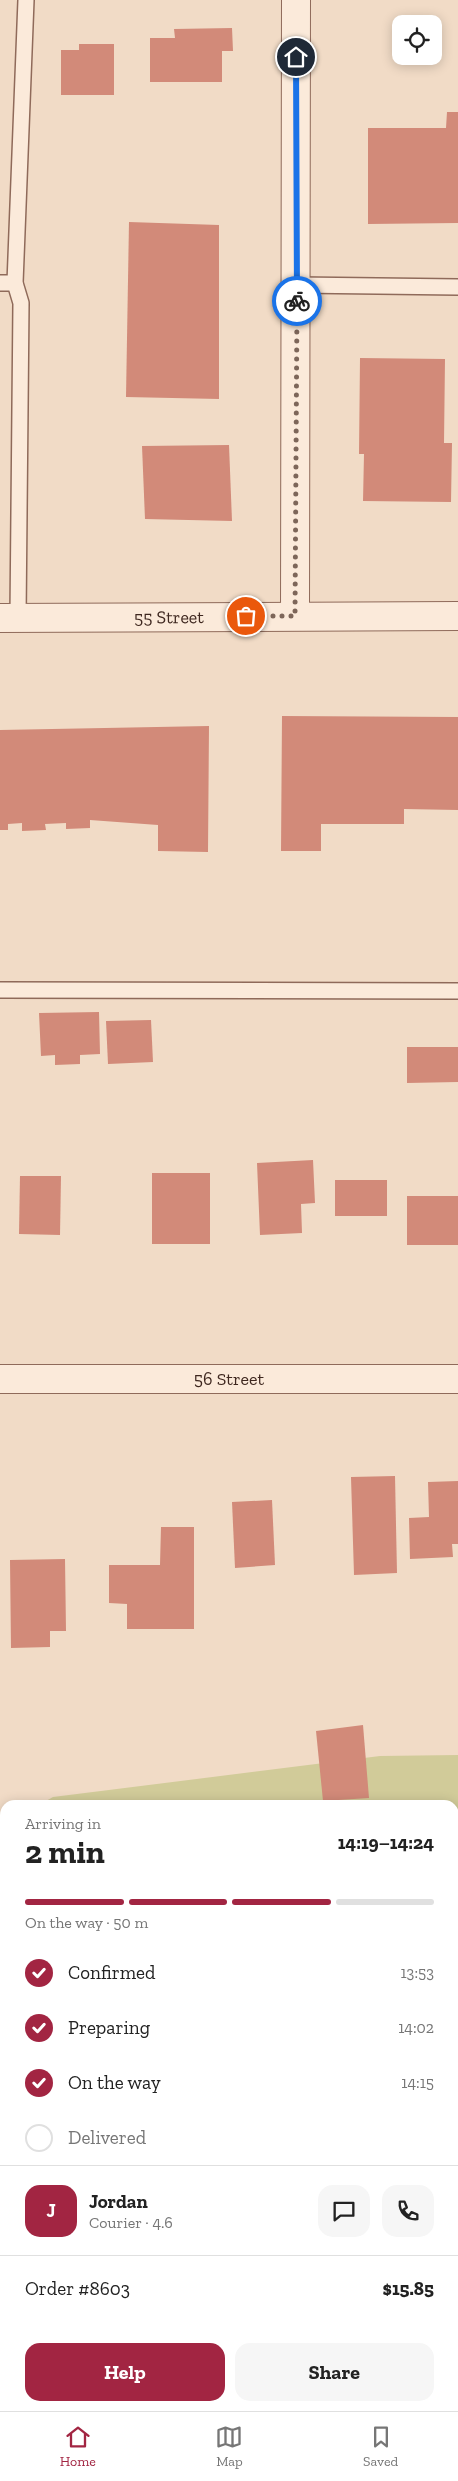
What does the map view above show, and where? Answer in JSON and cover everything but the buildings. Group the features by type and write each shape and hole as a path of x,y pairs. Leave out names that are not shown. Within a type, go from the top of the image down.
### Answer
{"street":[{"path":"295,616 296,0"},
{"name":"55 Street","path":"9,618 458,616"},
{"name":"56 Street","path":"0,1379 458,1379"}],"lane":[{"path":"9,618 21,303 8,283 26,0"},
{"path":"297,285 458,287"},
{"path":"0,990 458,991"}],"shaded area":[{"path":"458,1755 458,1800 48,1800 53,1797 380,1756"}],"way so far":[{"path":"246,616 295,616 297,301"}],"route":[{"path":"296,57 297,301"}]}
